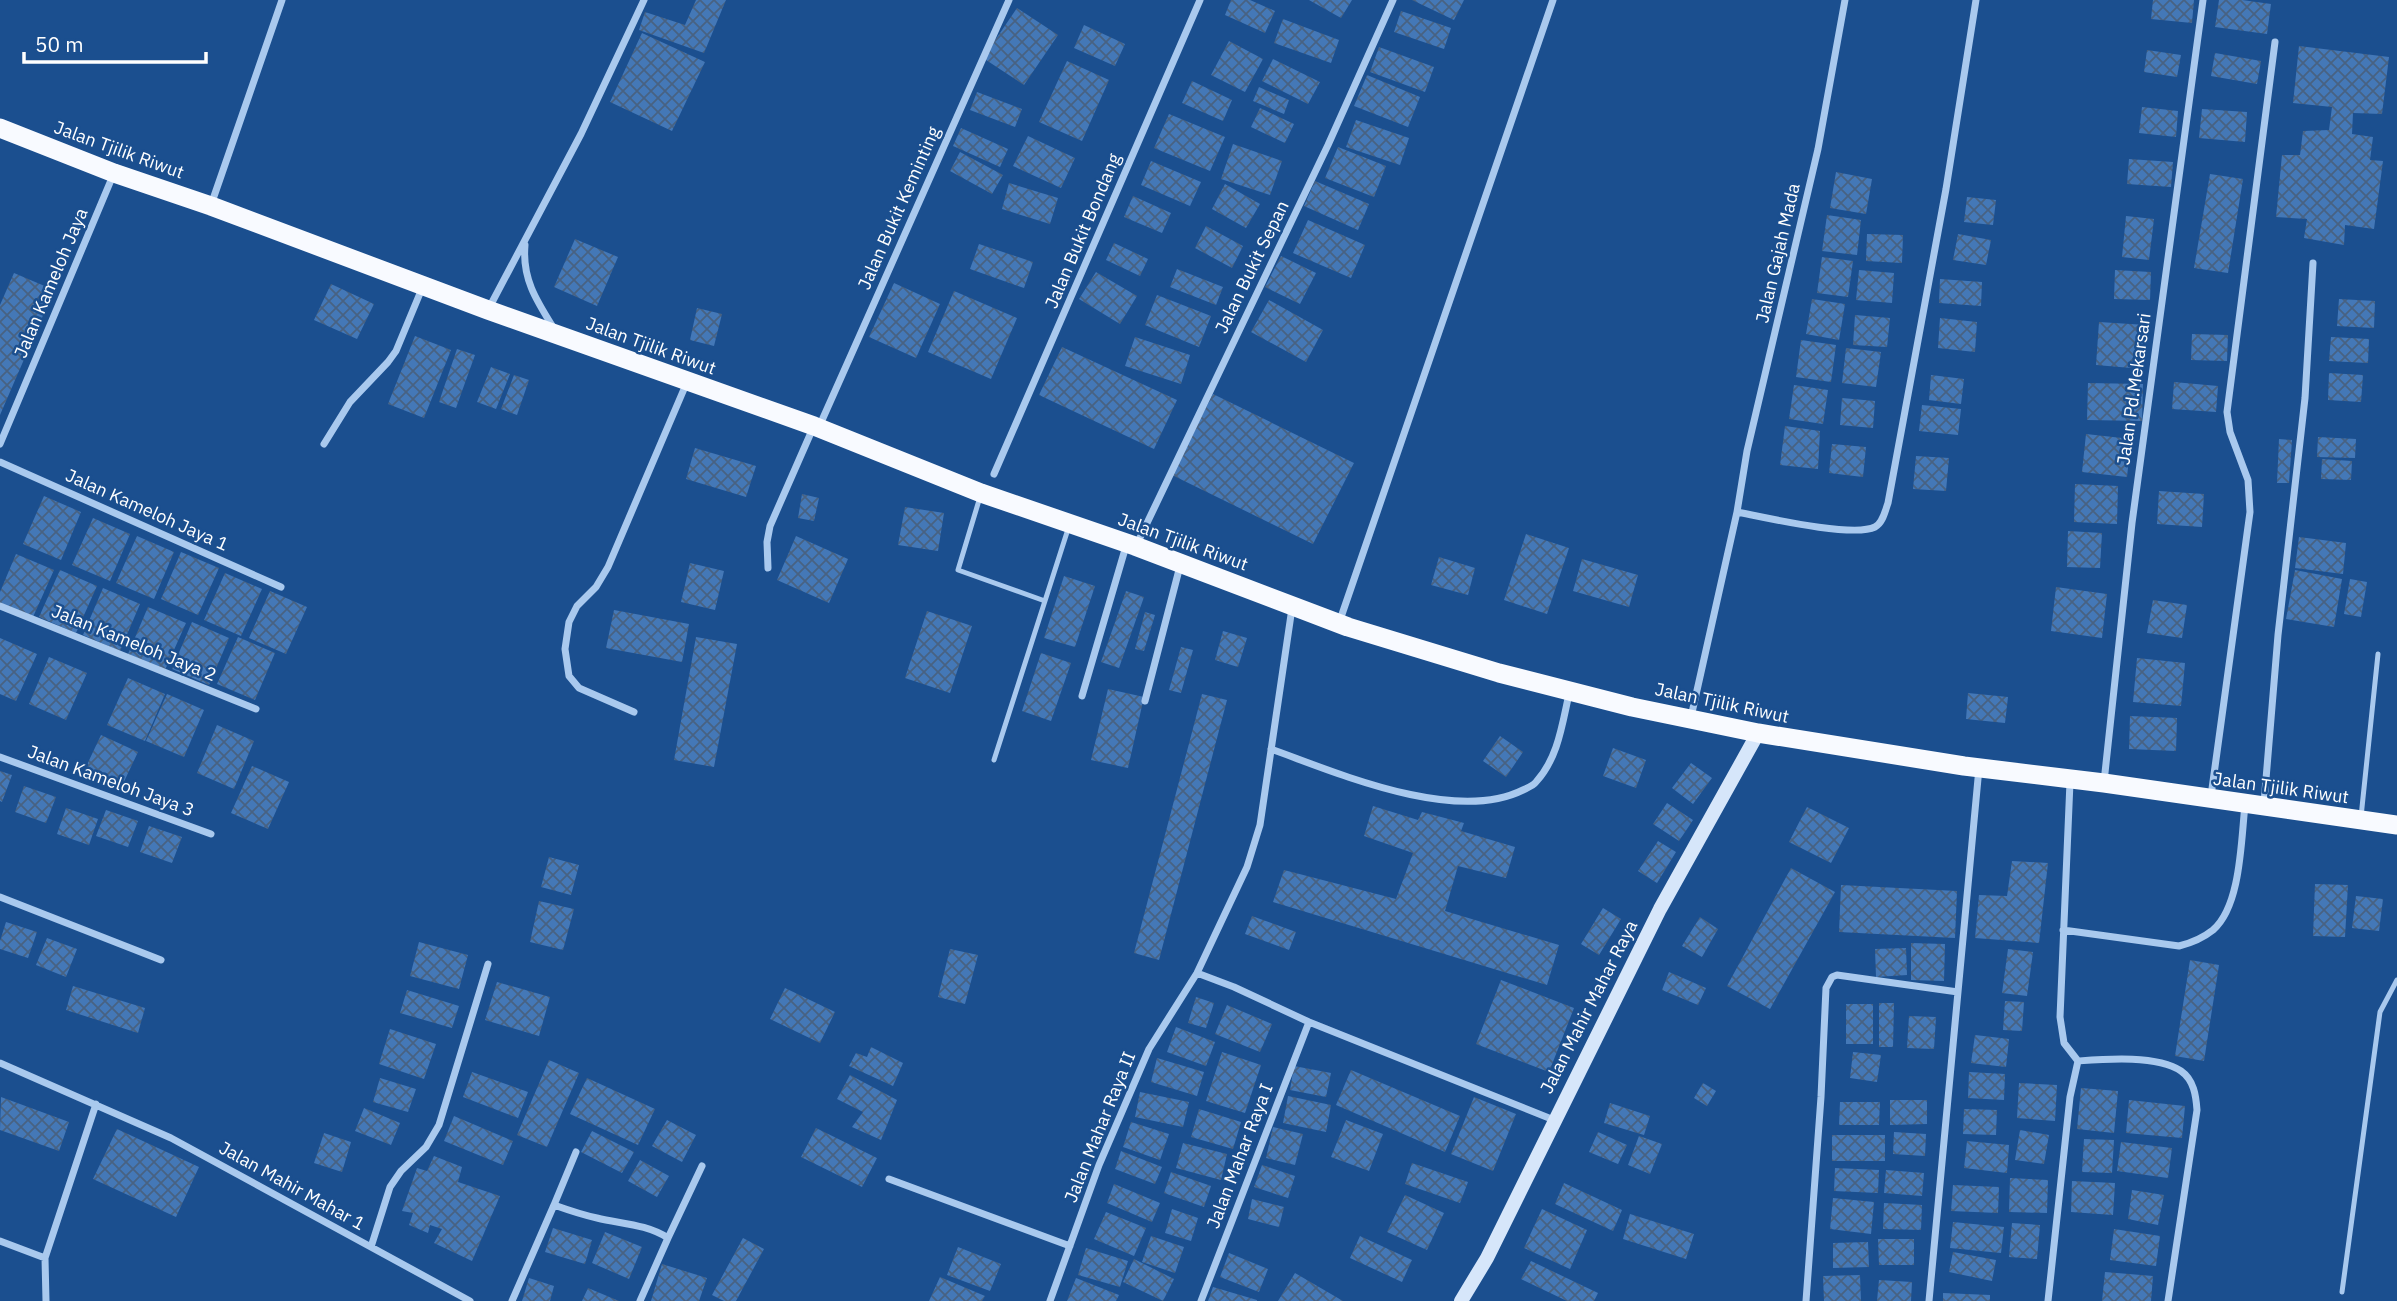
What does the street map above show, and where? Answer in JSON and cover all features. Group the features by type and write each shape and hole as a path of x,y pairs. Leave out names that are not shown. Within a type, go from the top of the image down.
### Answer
{"highway":[{"name":"Jalan Tjilik Riwut","path":"0,128 114,173 816,427 981,493 1131,545 1339,624 1499,673 1632,707 1758,733 1979,768 2397,825"}],"main road":[{"name":"Jalan Mahir Mahar Raya","path":"1461,1301 1486,1258 1660,909 1758,733"}],"street":[{"path":"211,206 282,0"},
{"path":"488,310 581,134 644,0"},
{"name":"Jalan Bukit Keminting","path":"768,568 769,526 1009,0"},
{"name":"Jalan Bukit Bondang","path":"994,474 1200,0"},
{"name":"Jalan Bukit Sepan","path":"1082,696 1131,545 1328,145 1393,0"},
{"path":"1339,624 1553,0"},
{"name":"Jalan Gajah Mada","path":"1690,718 1737,512 1747,451 1818,149 1846,0"},
{"path":"1737,512 1834,528 1874,528 1880,523 1888,503 1947,189 1976,0"},
{"name":"Jalan Pd.Mekarsari","path":"2104,783 2132,523 2203,0"},
{"path":"2211,800 2250,512 2248,480 2230,432 2227,412 2275,42"},
{"name":"Jalan Kameloh Jaya","path":"0,444 114,173"},
{"path":"525,241 524,271 532,294 558,335"},
{"path":"2063,930 2179,946 2195,941 2215,928 2231,905 2255,806 2278,635 2305,398 2313,263"},
{"path":"324,444 350,402 396,351 423,286"},
{"path":"634,712 579,688 569,676 565,649 569,622 577,606 596,587 608,568 687,382"},
{"name":"Jalan Kameloh Jaya 1","path":"0,462 281,587"},
{"path":"1145,701 1181,564"},
{"name":"Jalan Kameloh Jaya 2","path":"0,606 256,709"},
{"name":"Jalan Mahar Raya II","path":"1050,1301 1099,1165 1149,1049 1197,973 1254,850 1293,606"},
{"path":"1271,749 1366,783 1419,795 1473,803 1507,798 1535,784 1555,754 1570,691"},
{"name":"Jalan Kameloh Jaya 3","path":"0,757 211,834"},
{"path":"1929,1301 1979,768"},
{"path":"2070,779 2060,1017 2064,1043 2078,1061"},
{"path":"0,897 161,960"},
{"path":"371,1247 390,1187 401,1171 418,1158 439,1125 488,964"},
{"path":"1197,973 1234,986 1309,1022 1554,1120"},
{"path":"1806,1301 1826,988 1829,981 1837,975 1958,992"},
{"name":"Jalan Mahar Raya I","path":"1201,1301 1309,1022"},
{"path":"2078,1061 2134,1060 2163,1065 2182,1072 2196,1091 2197,1110 2168,1301"},
{"path":"2048,1301 2070,1097 2078,1061"},
{"name":"Jalan Mahir Mahar 1","path":"0,1063 172,1138 470,1301"},
{"path":"46,1301 45,1258 96,1104"},
{"path":"512,1301 576,1152"},
{"path":"640,1301 702,1166"},
{"path":"889,1179 1070,1246"},
{"path":"554,1205 598,1218 656,1230 668,1238"},
{"path":"0,1241 45,1258"}],"lane":[{"path":"981,493 958,569 1045,601"},
{"path":"994,760 1070,523"},
{"path":"2361,820 2378,654"},
{"path":"2342,1292 2380,1012 2397,980"}],"building":[{"path":"696,0 726,0 704,53 639,30 645,12 685,25"},
{"path":"1231,0 1250,0 1275,11 1265,33 1225,15"},
{"path":"1309,0 1352,0 1341,18"},
{"path":"1412,0 1464,0 1454,20"},
{"path":"2153,0 2194,0 2192,23 2151,19"},
{"path":"2219,0 2271,4 2267,34 2215,27"},
{"path":"1017,8 1058,35 1024,85 983,58"},
{"path":"1401,11 1451,28 1444,49 1394,32"},
{"path":"1283,19 1339,40 1331,63 1274,43"},
{"path":"1084,25 1125,44 1115,66 1074,48"},
{"path":"642,33 705,62 672,131 610,102"},
{"path":"1229,41 1263,59 1245,92 1211,75"},
{"path":"2299,46 2389,57 2382,114 2353,113 2352,134 2373,137 2370,160 2383,161 2374,229 2345,225 2344,245 2304,238 2307,219 2276,217 2282,155 2300,155 2303,131 2329,130 2332,107 2293,103"},
{"path":"1379,47 1434,67 1425,92 1370,72"},
{"path":"2147,50 2181,55 2177,77 2144,72"},
{"path":"2215,53 2261,61 2257,84 2211,76"},
{"path":"1273,59 1320,82 1308,104 1262,81"},
{"path":"1067,61 1109,80 1082,141 1039,122"},
{"path":"1367,75 1420,97 1408,127 1354,106"},
{"path":"1192,81 1232,100 1223,121 1182,103"},
{"path":"1259,87 1289,100 1284,114 1253,101"},
{"path":"977,92 1022,109 1015,127 970,110"},
{"path":"2142,107 2178,111 2176,137 2139,133"},
{"path":"1260,108 1294,124 1285,143 1251,127"},
{"path":"2202,109 2247,112 2245,142 2199,138"},
{"path":"1169,114 1225,137 1210,171 1154,148"},
{"path":"1356,120 1409,138 1400,165 1346,147"},
{"path":"961,128 1008,149 1000,167 953,146"},
{"path":"1028,136 1075,158 1061,188 1013,166"},
{"path":"1233,144 1282,161 1270,195 1221,179"},
{"path":"1338,147 1386,166 1374,197 1325,178"},
{"path":"960,152 1003,175 992,194 950,171"},
{"path":"2129,159 2173,162 2171,187 2127,184"},
{"path":"1151,161 1201,182 1190,206 1141,185"},
{"path":"1836,172 1872,179 1866,214 1830,208"},
{"path":"2210,174 2243,179 2228,273 2194,268"},
{"path":"1315,181 1369,204 1358,230 1304,206"},
{"path":"1009,183 1058,198 1050,224 1002,209"},
{"path":"1225,184 1260,204 1246,228 1212,209"},
{"path":"1133,196 1171,213 1162,233 1124,217"},
{"path":"1967,197 1996,200 1993,225 1964,222"},
{"path":"1827,215 1861,220 1857,255 1822,251"},
{"path":"2126,216 2154,219 2149,260 2122,257"},
{"path":"1308,220 1365,245 1351,278 1293,253"},
{"path":"1206,226 1243,246 1232,268 1195,248"},
{"path":"1867,234 1903,235 1902,263 1866,261"},
{"path":"1958,234 1991,240 1986,265 1953,260"},
{"path":"575,239 618,257 597,306 554,287"},
{"path":"1114,243 1148,259 1140,276 1106,260"},
{"path":"979,244 1033,262 1024,288 970,269"},
{"path":"1281,256 1316,273 1300,304 1265,287"},
{"path":"1822,257 1853,261 1848,297 1817,293"},
{"path":"1177,269 1223,287 1216,305 1170,287"},
{"path":"1859,270 1894,273 1892,303 1856,300"},
{"path":"2115,270 2151,272 2150,300 2114,299"},
{"path":"1096,272 1137,296 1120,324 1079,299"},
{"path":"14,273 54,290 0,415 0,305"},
{"path":"1940,279 1982,282 1981,306 1939,303"},
{"path":"894,283 940,304 916,358 869,337"},
{"path":"331,284 374,304 357,339 314,320"},
{"path":"954,291 1017,318 991,379 928,352"},
{"path":"1157,295 1211,316 1199,347 1145,325"},
{"path":"1812,299 1845,304 1839,340 1806,334"},
{"path":"2339,299 2375,301 2374,328 2337,326"},
{"path":"1269,300 1323,330 1306,362 1251,332"},
{"path":"697,308 722,314 714,346 690,340"},
{"path":"1855,315 1890,318 1887,347 1853,345"},
{"path":"1940,318 1977,322 1975,352 1938,348"},
{"path":"2099,322 2146,325 2143,369 2096,365"},
{"path":"2192,334 2228,335 2227,361 2191,360"},
{"path":"415,336 451,350 424,418 388,404"},
{"path":"1135,337 1190,355 1181,384 1125,366"},
{"path":"2331,337 2369,339 2368,363 2329,361"},
{"path":"1801,340 1836,345 1831,382 1796,377"},
{"path":"1062,347 1177,400 1154,449 1039,395"},
{"path":"1846,348 1881,352 1876,387 1842,383"},
{"path":"457,349 475,355 456,408 439,402"},
{"path":"491,367 510,374 496,409 477,402"},
{"path":"2329,373 2363,375 2361,402 2328,400"},
{"path":"514,375 529,380 517,415 501,409"},
{"path":"1931,375 1964,379 1961,404 1929,400"},
{"path":"2174,382 2218,386 2216,412 2172,409"},
{"path":"2088,383 2143,384 2142,421 2087,420"},
{"path":"1794,385 1828,390 1823,424 1789,419"},
{"path":"1213,394 1354,463 1313,544 1172,475"},
{"path":"1842,398 1875,401 1873,428 1840,425"},
{"path":"1922,405 1961,409 1958,435 1919,431"},
{"path":"1785,426 1820,431 1818,469 1780,465"},
{"path":"2086,434 2131,439 2127,477 2082,472"},
{"path":"2318,437 2356,439 2355,458 2317,457"},
{"path":"2279,439 2292,440 2289,483 2277,483"},
{"path":"1832,444 1866,447 1863,477 1829,473"},
{"path":"695,448 756,466 746,497 686,479"},
{"path":"1916,456 1949,458 1946,491 1913,489"},
{"path":"2322,459 2352,461 2351,480 2321,479"},
{"path":"2075,484 2118,486 2117,524 2074,522"},
{"path":"2159,491 2204,494 2202,527 2157,524"},
{"path":"802,494 819,498 814,521 798,518"},
{"path":"44,496 81,512 61,560 23,544"},
{"path":"905,507 944,513 938,551 898,545"},
{"path":"93,518 130,534 110,581 72,565"},
{"path":"2068,531 2102,533 2100,568 2067,567"},
{"path":"1526,534 1569,548 1547,614 1504,600"},
{"path":"137,536 174,552 154,599 116,583"},
{"path":"796,536 848,559 829,603 777,580"},
{"path":"2299,537 2346,543 2343,574 2295,568"},
{"path":"181,552 219,568 198,615 161,599"},
{"path":"16,554 54,570 33,617 0,603 0,592"},
{"path":"1439,557 1475,568 1468,595 1431,585"},
{"path":"1582,559 1638,575 1629,607 1573,591"},
{"path":"690,563 724,571 715,610 681,602"},
{"path":"60,570 97,586 76,633 39,617"},
{"path":"2295,570 2342,579 2334,627 2286,619"},
{"path":"225,573 262,589 241,636 204,620"},
{"path":"1064,576 1095,586 1075,647 1044,638"},
{"path":"2350,579 2367,582 2361,617 2344,614"},
{"path":"2056,587 2107,594 2102,638 2051,631"},
{"path":"103,588 140,604 120,651 83,635"},
{"path":"270,591 307,607 286,654 249,638"},
{"path":"1126,591 1144,597 1119,668 1101,662"},
{"path":"2153,600 2187,605 2182,638 2147,633"},
{"path":"148,607 186,623 165,670 128,654"},
{"path":"614,610 689,624 682,662 606,648"},
{"path":"927,611 972,626 950,693 905,678"},
{"path":"1145,612 1155,615 1144,651 1135,649"},
{"path":"192,622 229,638 209,685 172,669"},
{"path":"1223,631 1247,638 1238,667 1215,660"},
{"path":"238,637 275,653 255,700 217,684"},
{"path":"696,637 737,644 714,767 674,760"},
{"path":"0,638 37,654 16,701 0,694"},
{"path":"1181,647 1193,650 1181,693 1169,690"},
{"path":"1041,653 1071,663 1051,721 1022,711"},
{"path":"49,657 87,673 66,720 29,704"},
{"path":"2137,658 2185,663 2181,706 2133,702"},
{"path":"128,678 165,694 145,741 107,725"},
{"path":"1108,689 1144,697 1128,768 1091,760"},
{"path":"1968,693 2008,697 2005,723 1966,719"},
{"path":"167,694 204,710 184,757 146,741"},
{"path":"1202,694 1227,700 1159,960 1134,953"},
{"path":"2130,716 2177,718 2176,751 2129,749"},
{"path":"217,725 254,741 234,789 197,773"},
{"path":"101,735 138,752 121,788 84,771"},
{"path":"1500,736 1523,752 1506,777 1483,761"},
{"path":"1613,748 1646,760 1636,788 1603,776"},
{"path":"1691,763 1712,778 1693,804 1672,788"},
{"path":"252,766 289,782 268,829 231,813"},
{"path":"0,771 12,775 2,802 0,801"},
{"path":"24,786 56,797 46,823 15,812"},
{"path":"1667,803 1693,820 1679,841 1653,824"},
{"path":"1373,806 1418,820 1422,812 1464,823 1461,831 1515,847 1506,878 1458,866 1445,911 1559,945 1547,985 1273,902 1284,870 1396,899 1413,853 1364,836"},
{"path":"1807,807 1849,828 1831,863 1789,842"},
{"path":"66,808 98,819 89,845 57,834"},
{"path":"106,810 138,821 128,847 96,836"},
{"path":"149,826 182,837 172,863 140,852"},
{"path":"1658,841 1676,852 1657,883 1638,871"},
{"path":"549,857 579,865 571,895 541,887"},
{"path":"2012,861 2048,863 2039,943 1975,938 1979,895 2007,896"},
{"path":"1791,868 1835,892 1770,1009 1727,986"},
{"path":"2315,884 2348,885 2345,937 2313,936"},
{"path":"1841,885 1957,891 1955,938 1839,932"},
{"path":"2356,896 2383,899 2379,931 2352,928"},
{"path":"539,901 574,909 563,950 530,942"},
{"path":"1603,908 1621,919 1599,955 1581,944"},
{"path":"1252,916 1296,932 1289,950 1245,934"},
{"path":"1700,917 1718,929 1702,957 1682,946"},
{"path":"6,922 37,932 28,958 0,949"},
{"path":"47,938 77,949 66,977 36,965"},
{"path":"419,942 468,955 459,989 410,976"},
{"path":"1911,943 1945,944 1944,981 1911,980"},
{"path":"1906,948 1907,975 1876,977 1875,949"},
{"path":"950,949 978,955 965,1004 938,997"},
{"path":"2008,949 2033,952 2027,996 2002,993"},
{"path":"2190,960 2219,965 2204,1061 2175,1056"},
{"path":"1669,972 1706,988 1698,1005 1662,990"},
{"path":"1501,980 1574,1008 1549,1072 1476,1044"},
{"path":"497,982 550,997 539,1036 485,1020"},
{"path":"73,986 145,1008 138,1033 66,1010"},
{"path":"785,988 835,1012 820,1043 770,1019"},
{"path":"407,990 459,1006 452,1028 400,1013"},
{"path":"1196,997 1214,1003 1206,1028 1188,1023"},
{"path":"2005,1001 2024,1002 2022,1031 2003,1030"},
{"path":"1879,1003 1894,1003 1893,1047 1879,1047"},
{"path":"1846,1004 1873,1004 1873,1044 1846,1044"},
{"path":"1227,1005 1272,1024 1260,1052 1215,1034"},
{"path":"1909,1016 1936,1017 1934,1049 1907,1048"},
{"path":"1176,1027 1215,1042 1206,1066 1167,1052"},
{"path":"390,1029 436,1044 424,1079 379,1064"},
{"path":"1975,1035 2009,1039 2006,1067 1971,1063"},
{"path":"871,1047 903,1063 893,1086 849,1066 856,1053 867,1057"},
{"path":"1222,1052 1261,1065 1245,1113 1206,1101"},
{"path":"1853,1052 1881,1055 1877,1082 1850,1078"},
{"path":"1157,1058 1204,1072 1197,1096 1151,1082"},
{"path":"549,1060 579,1073 547,1147 517,1135"},
{"path":"1294,1066 1331,1073 1326,1097 1290,1090"},
{"path":"1351,1070 1460,1116 1445,1152 1336,1105"},
{"path":"472,1072 528,1092 518,1118 463,1097"},
{"path":"1969,1072 2005,1074 2004,1100 1968,1098"},
{"path":"850,1075 897,1100 881,1140 852,1127 863,1112 837,1099"},
{"path":"380,1078 416,1089 408,1112 373,1102"},
{"path":"587,1078 655,1109 638,1145 570,1114"},
{"path":"1703,1083 1716,1091 1707,1106 1694,1098"},
{"path":"2019,1083 2057,1085 2055,1121 2017,1118"},
{"path":"2081,1088 2118,1091 2114,1133 2077,1129"},
{"path":"1140,1092 1189,1102 1183,1127 1135,1117"},
{"path":"1288,1096 1331,1105 1326,1132 1283,1123"},
{"path":"1,1097 69,1122 59,1151 0,1130"},
{"path":"1474,1097 1516,1114 1493,1171 1451,1154"},
{"path":"1890,1100 1927,1100 1927,1124 1890,1125"},
{"path":"2129,1100 2185,1106 2182,1138 2126,1133"},
{"path":"1840,1102 1880,1102 1879,1125 1839,1125"},
{"path":"1610,1103 1650,1116 1644,1135 1604,1123"},
{"path":"364,1108 400,1123 391,1145 355,1131"},
{"path":"1199,1109 1241,1122 1233,1149 1191,1137"},
{"path":"1964,1109 1997,1110 1996,1135 1963,1134"},
{"path":"454,1116 513,1141 503,1165 444,1141"},
{"path":"667,1120 696,1135 682,1162 652,1146"},
{"path":"1346,1120 1383,1134 1369,1171 1331,1157"},
{"path":"1131,1122 1169,1134 1160,1160 1123,1147"},
{"path":"1273,1127 1303,1134 1295,1165 1266,1158"},
{"path":"816,1128 877,1158 862,1187 801,1157"},
{"path":"117,1129 199,1167 176,1217 93,1179"},
{"path":"2020,1130 2049,1135 2044,1164 2015,1160"},
{"path":"592,1131 634,1152 622,1173 581,1152"},
{"path":"1598,1132 1627,1145 1618,1164 1589,1152"},
{"path":"1894,1132 1926,1134 1925,1156 1893,1154"},
{"path":"324,1133 351,1142 342,1172 314,1163"},
{"path":"1832,1135 1885,1135 1885,1161 1832,1161"},
{"path":"1639,1136 1662,1144 1650,1174 1628,1165"},
{"path":"2084,1139 2114,1140 2112,1173 2082,1172"},
{"path":"1967,1141 2009,1145 2007,1173 1964,1168"},
{"path":"2121,1142 2172,1148 2168,1178 2117,1171"},
{"path":"1183,1143 1227,1154 1221,1180 1176,1168"},
{"path":"1121,1151 1162,1167 1155,1184 1115,1169"},
{"path":"434,1156 462,1167 458,1182 500,1196 472,1261 434,1243 442,1229 430,1225 428,1233 409,1225 413,1213 402,1211 417,1168 427,1171"},
{"path":"640,1160 669,1176 657,1197 628,1181"},
{"path":"1412,1163 1468,1182 1460,1203 1405,1184"},
{"path":"1262,1165 1295,1176 1288,1198 1254,1187"},
{"path":"1835,1168 1879,1170 1878,1193 1834,1191"},
{"path":"1886,1170 1924,1173 1922,1196 1884,1193"},
{"path":"1171,1172 1211,1186 1204,1207 1164,1193"},
{"path":"2010,1178 2048,1180 2047,1213 2009,1212"},
{"path":"2072,1181 2115,1183 2113,1215 2071,1212"},
{"path":"1564,1183 1622,1210 1613,1231 1555,1204"},
{"path":"1114,1184 1160,1203 1152,1222 1107,1203"},
{"path":"1953,1185 1999,1187 1998,1213 1951,1211"},
{"path":"2132,1190 2164,1195 2158,1225 2128,1219"},
{"path":"1405,1195 1444,1213 1427,1250 1387,1232"},
{"path":"1833,1198 1874,1202 1871,1234 1830,1229"},
{"path":"1252,1199 1284,1207 1279,1227 1248,1219"},
{"path":"1884,1203 1922,1205 1921,1230 1883,1229"},
{"path":"1172,1209 1198,1218 1191,1241 1165,1233"},
{"path":"1542,1209 1587,1230 1570,1269 1524,1248"},
{"path":"1106,1212 1146,1228 1134,1256 1094,1239"},
{"path":"1630,1214 1694,1234 1686,1259 1623,1239"},
{"path":"1953,1222 2004,1227 2001,1253 1950,1248"},
{"path":"2012,1223 2040,1225 2037,1259 2009,1257"},
{"path":"553,1228 592,1240 585,1264 545,1252"},
{"path":"2114,1229 2160,1236 2156,1266 2110,1260"},
{"path":"605,1232 642,1247 629,1279 592,1263"},
{"path":"1151,1236 1184,1247 1175,1273 1142,1262"},
{"path":"1360,1236 1412,1260 1402,1282 1350,1258"},
{"path":"743,1238 764,1249 736,1301 724,1301 712,1295"},
{"path":"1878,1239 1914,1239 1914,1265 1879,1265"},
{"path":"1868,1242 1869,1267 1833,1268 1833,1243"},
{"path":"958,1247 1001,1264 990,1291 947,1275"},
{"path":"1086,1248 1128,1261 1120,1287 1078,1275"},
{"path":"1953,1252 1996,1260 1992,1281 1949,1272"},
{"path":"1229,1253 1268,1269 1259,1292 1220,1277"},
{"path":"1134,1259 1174,1279 1163,1301 1123,1282"},
{"path":"1531,1261 1598,1293 1594,1301 1567,1301 1521,1279"},
{"path":"662,1264 707,1278 699,1301 651,1301"},
{"path":"2105,1272 2153,1276 2151,1301 2102,1301"},
{"path":"1295,1273 1343,1301 1278,1301"},
{"path":"1860,1275 1861,1301 1824,1301 1823,1276"},
{"path":"940,1277 985,1296 982,1301 929,1301"},
{"path":"529,1278 554,1286 550,1301 522,1301"},
{"path":"1076,1278 1119,1295 1116,1301 1067,1301"},
{"path":"1879,1280 1912,1282 1911,1301 1877,1301"},
{"path":"1213,1287 1257,1300 1257,1301 1208,1301"},
{"path":"588,1288 619,1301 582,1301"},
{"path":"1943,1293 1990,1295 1990,1301 1943,1301"}]}
